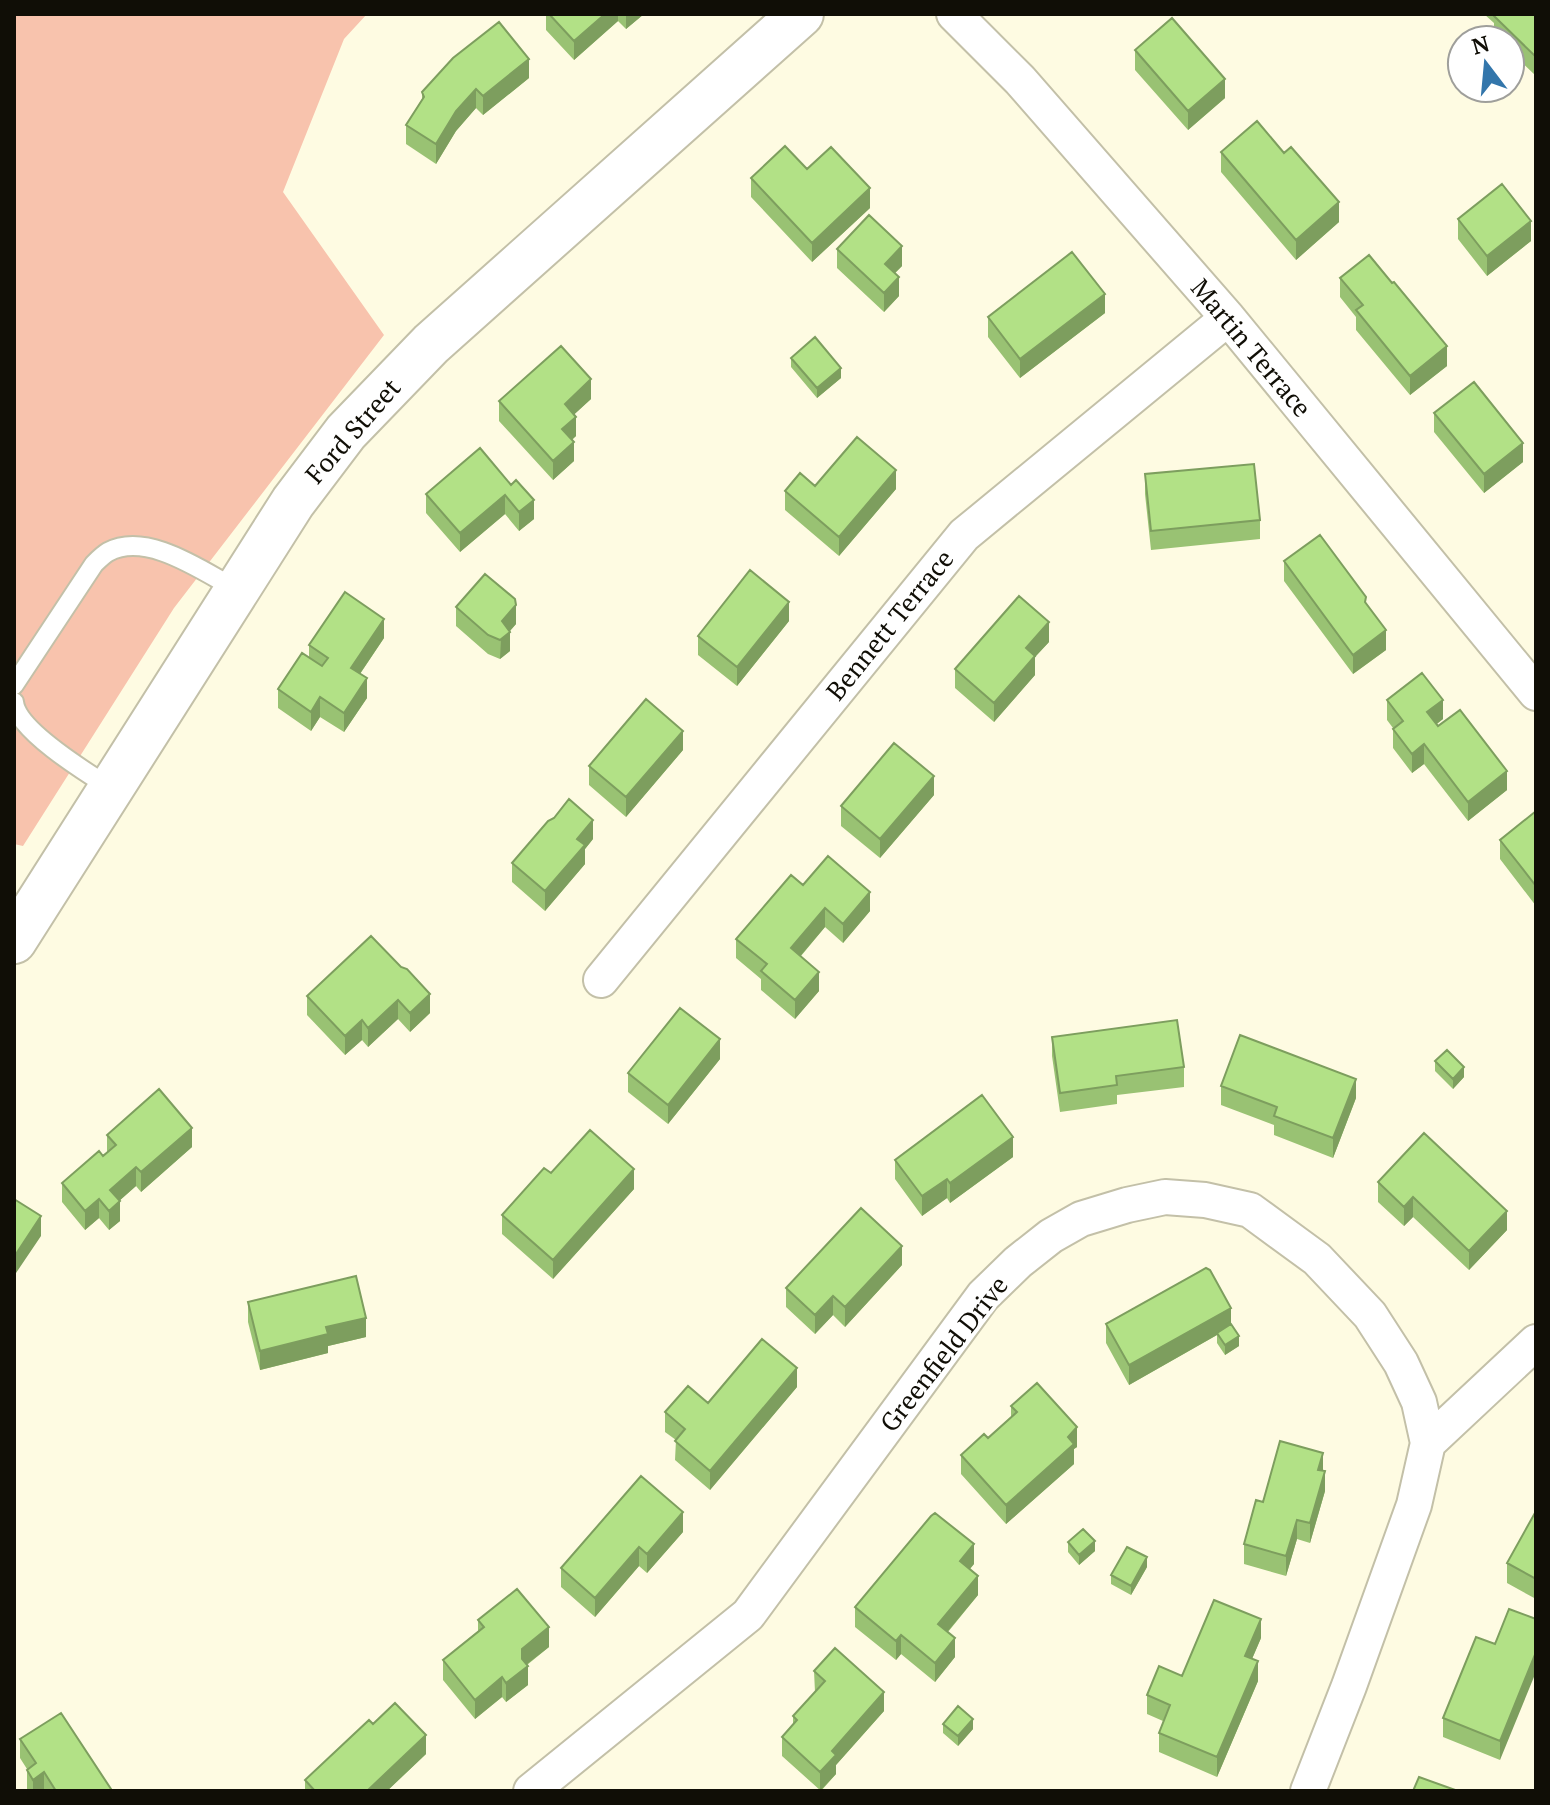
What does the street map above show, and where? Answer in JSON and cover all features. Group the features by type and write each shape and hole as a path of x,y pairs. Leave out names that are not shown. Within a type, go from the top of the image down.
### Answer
{"street":[{"name":"Ford Street","path":"14,941 236,589 293,502 346,432 431,344 801,14"},
{"name":"Martin Terrace","path":"954,14 1020,80 1228,318 1536,693"},
{"name":"Bennett Terrace","path":"601,980 964,535 1228,318"},
{"name":"Greenfield Drive","path":"531,1791 748,1615 983,1296 1018,1262 1051,1236 1081,1219 1165,1197 1205,1200 1250,1210 1317,1259 1370,1315 1401,1363 1419,1402 1428,1443 1414,1505 1308,1791"},
{"path":"1428,1443 1536,1342"}],"lane":[{"path":"14,685 94,564 109,552 127,546 148,546 173,555 236,589"},
{"path":"14,702 30,728 72,764 111,788"}],"shaded area":[{"path":"14,14 367,14 344,39 283,192 384,335 174,608 23,846 14,844"}],"building":[{"path":"549,14 605,14 574,41"},
{"path":"1536,14 1536,57 1526,47 1526,24 1502,24 1494,16"},
{"path":"1172,18 1225,79 1188,111 1135,50"},
{"path":"499,22 529,59 483,96 476,89 456,111 436,144 406,125 424,97 422,92 453,58"},
{"path":"1257,121 1284,153 1291,147 1339,202 1296,240 1221,152"},
{"path":"785,146 807,169 831,147 870,188 812,243 751,178"},
{"path":"1502,184 1531,221 1487,256 1458,219"},
{"path":"869,215 902,246 885,264 899,277 884,293 837,249"},
{"path":"1072,252 1105,294 1020,359 988,317"},
{"path":"1369,255 1447,346 1410,376 1356,310 1363,305 1340,278"},
{"path":"815,337 841,368 817,388 791,358"},
{"path":"561,346 591,379 565,404 576,417 562,429 574,442 553,461 499,401"},
{"path":"1474,382 1523,443 1484,474 1434,413"},
{"path":"857,437 896,470 839,537 785,491 800,473 815,486"},
{"path":"480,448 511,485 516,480 534,500 519,512 505,495 460,533 426,494"},
{"path":"1254,464 1260,520 1151,531 1145,474"},
{"path":"1320,535 1366,597 1365,602 1386,630 1353,655 1284,561"},
{"path":"750,570 789,602 737,667 698,636"},
{"path":"485,574 515,599 516,605 502,621 510,632 500,640 488,635 456,607"},
{"path":"345,592 384,619 351,668 367,678 344,713 320,697 311,712 278,689 302,653 322,666 328,658 309,645"},
{"path":"1019,596 1049,622 1026,648 1035,656 994,703 955,669"},
{"path":"1422,673 1443,700 1427,712 1438,726 1460,710 1507,771 1468,802 1424,744 1412,754 1393,729 1403,721 1387,700"},
{"path":"646,699 683,731 626,797 589,766"},
{"path":"894,743 934,776 880,839 841,806"},
{"path":"569,799 593,820 577,839 585,845 545,891 512,863"},
{"path":"1536,811 1536,886 1500,840"},
{"path":"828,856 870,892 843,924 825,908 791,948 819,972 795,1000 761,971 767,964 736,939 791,875 803,885"},
{"path":"371,936 430,994 410,1013 398,1000 368,1028 362,1020 345,1036 307,996"},
{"path":"680,1008 720,1039 668,1105 628,1073"},
{"path":"1177,1020 1184,1067 1116,1076 1117,1085 1060,1093 1052,1037"},
{"path":"1240,1035 1356,1079 1333,1138 1274,1116 1277,1107 1221,1086"},
{"path":"1447,1050 1464,1067 1453,1079 1435,1061"},
{"path":"159,1089 192,1128 141,1172 136,1167 110,1190 120,1201 109,1211 99,1199 85,1211 62,1183 99,1151 103,1156 116,1145 107,1135"},
{"path":"982,1095 1013,1137 950,1183 947,1179 922,1196 895,1160"},
{"path":"590,1130 634,1169 553,1260 502,1215 544,1168 551,1173"},
{"path":"1424,1133 1507,1211 1469,1251 1413,1197 1404,1207 1378,1182"},
{"path":"14,1199 41,1216 14,1257"},
{"path":"861,1208 902,1246 845,1307 833,1296 815,1315 786,1288"},
{"path":"1206,1268 1231,1308 1129,1365 1106,1324"},
{"path":"356,1276 366,1318 326,1327 328,1334 260,1351 248,1302"},
{"path":"1231,1324 1239,1336 1225,1345 1217,1333"},
{"path":"762,1339 797,1368 710,1471 675,1441 685,1429 665,1412 688,1386 708,1403"},
{"path":"1037,1383 1077,1427 1068,1437 1074,1444 1006,1505 961,1455 984,1434 988,1438 1017,1412 1011,1406"},
{"path":"1280,1441 1323,1453 1318,1470 1325,1471 1310,1523 1297,1520 1286,1556 1244,1544 1256,1500 1263,1502"},
{"path":"641,1476 683,1512 647,1554 639,1547 595,1598 561,1568"},
{"path":"1536,1511 1536,1579 1507,1563"},
{"path":"935,1513 974,1544 960,1561 978,1576 938,1624 955,1638 935,1663 901,1635 896,1641 855,1607"},
{"path":"1083,1529 1095,1541 1079,1555 1068,1542"},
{"path":"1127,1547 1147,1557 1131,1586 1111,1575"},
{"path":"517,1589 549,1627 522,1649 522,1659 528,1666 506,1683 502,1677 475,1700 443,1660 484,1627 478,1620"},
{"path":"1214,1600 1261,1619 1245,1656 1258,1661 1217,1757 1159,1733 1170,1705 1147,1695 1159,1666 1182,1676"},
{"path":"1509,1609 1536,1619 1536,1652 1500,1741 1443,1718 1476,1637 1495,1644"},
{"path":"835,1648 884,1692 832,1751 836,1755 820,1772 782,1737 797,1720 793,1716 825,1681 814,1671"},
{"path":"395,1703 426,1735 367,1791 315,1791 305,1780 369,1720 373,1724"},
{"path":"958,1706 973,1719 958,1736 943,1724"},
{"path":"61,1713 111,1789 108,1791 56,1791 44,1772 33,1780 27,1770 36,1763 20,1739"},
{"path":"1419,1777 1458,1791 1413,1791"}]}
